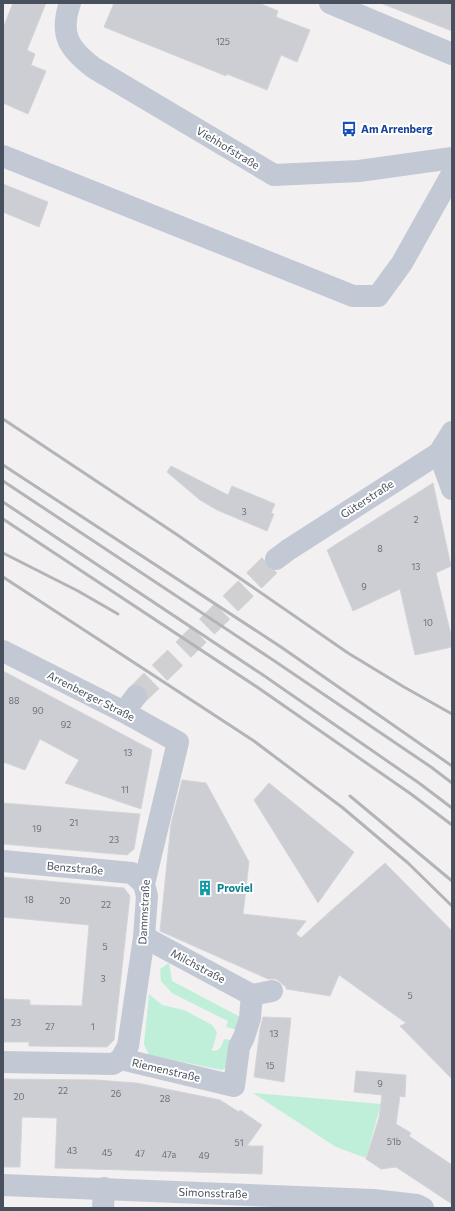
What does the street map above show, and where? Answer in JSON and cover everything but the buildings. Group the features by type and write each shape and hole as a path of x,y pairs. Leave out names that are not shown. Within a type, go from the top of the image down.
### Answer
{"street":[{"name":"Viehhofstraße","path":"70,3 66,28 68,42 79,56 94,68 274,175 359,172 452,158"},
{"path":"330,3 452,54"},
{"path":"3,156 353,296 378,296 402,263 452,174"},
{"name":"Güterstraße","path":"276,559 439,453 452,432"},
{"path":"439,453 452,489"},
{"name":"Arrenberger Straße","path":"3,651 130,704 178,742"},
{"name":"Dammstraße","path":"121,1059 128,1046 144,937 147,896 144,884 178,742"},
{"name":"Benzstraße","path":"3,862 132,873 144,884"},
{"name":"Milchstraße","path":"144,937 262,993 250,1018 239,1047 234,1086"},
{"name":"Riemenstraße","path":"3,1062 113,1064 121,1059 234,1086"},
{"name":"Simonsstraße","path":"3,1185 103,1198 417,1205 423,1208"}],"green space":[{"path":"169,963 172,981 244,1019 238,1030 226,1027 228,1021 172,993 161,981 160,969"},
{"path":"149,994 162,1005 184,1010 212,1025 217,1032 211,1050 216,1051 221,1047 224,1039 236,1041 232,1062 222,1070 149,1055 144,1044"},
{"path":"253,1093 381,1104 366,1158 336,1147"}],"tunnel":[{"path":"136,696 276,559"}],"railway":[{"path":"3,419 176,534 348,653 452,714"},
{"path":"3,465 281,647 452,766"},
{"path":"3,481 273,660 431,767 452,783"},
{"path":"3,502 263,675 419,783 452,808"},
{"path":"3,519 257,687 411,794 452,825"},
{"path":"3,553 78,591 118,614"},
{"path":"3,577 254,741 343,808 408,863 452,906"},
{"path":"350,796 452,881"}],"place":[{"name":"Am Arrenberg","path":"349,129"},
{"name":"Proviel","path":"205,888"}]}
